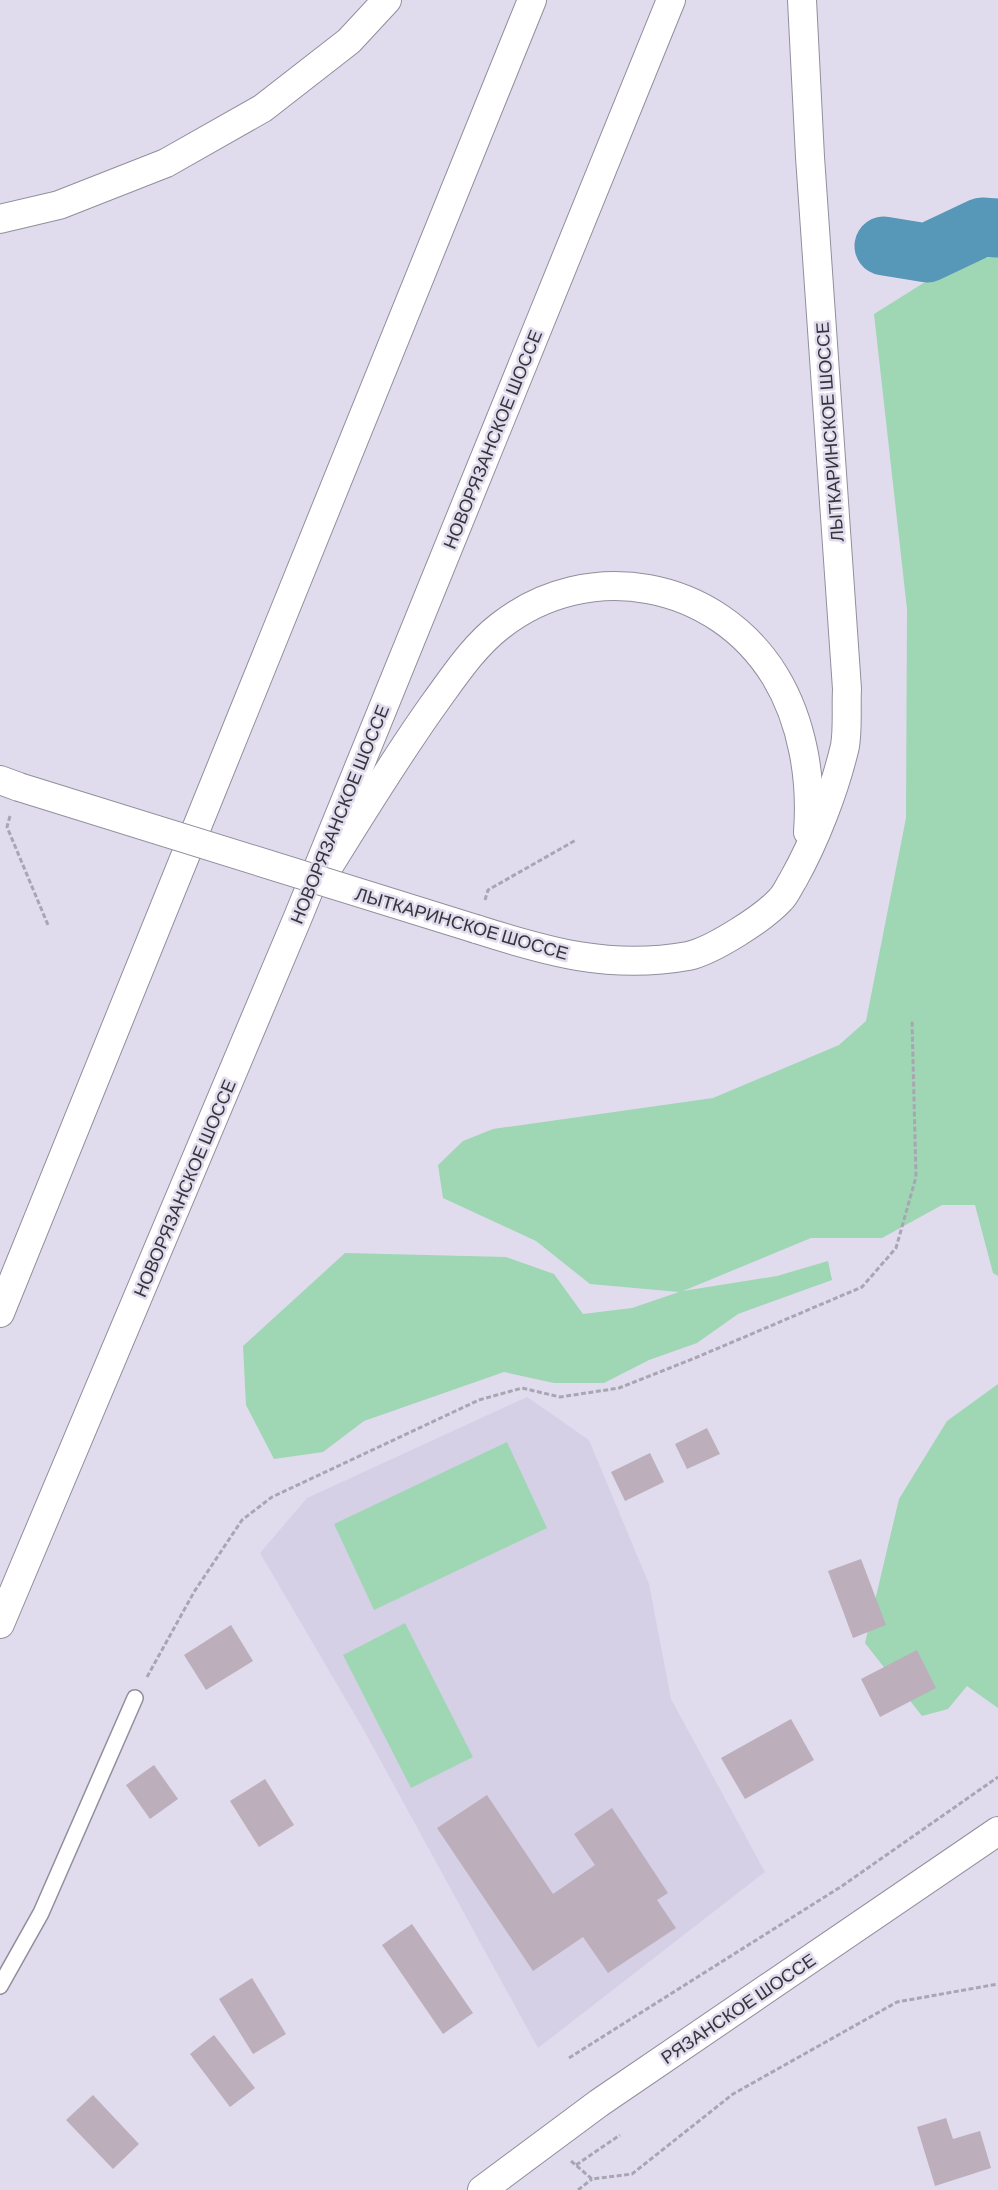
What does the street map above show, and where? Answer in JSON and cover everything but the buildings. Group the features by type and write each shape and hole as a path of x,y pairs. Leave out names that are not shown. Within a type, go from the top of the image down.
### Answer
{"main road":[{"path":"0,218 59,205 174,159 264,108 349,42 388,0"},
{"path":"0,1313 532,0"},
{"name":"НОВОРЯЗАНСКОЕ ШОССЕ","path":"0,1624 298,916 671,0"},
{"name":"ЛЫТКАРИНСКОЕ ШОССЕ","path":"10,783 533,947 586,959 640,961 690,956 738,933 782,899 805,858 824,810 845,744 847,689 810,157 802,0"},
{"name":"ЛЫТКАРИНСКОЕ ШОССЕ","path":"298,916 406,742 461,666 499,627 525,609 554,596 585,588 617,585 648,588 678,597 707,611 734,628 756,650 775,676 791,709 805,756 810,806 805,858"},
{"name":"РЯЗАНСКОЕ ШОССЕ","path":"482,2190 607,2097 998,1832"}],"lane":[{"path":"0,1986 41,1913 135,1698"}],"path":[{"path":"10,783 7,827 48,925"},
{"path":"476,929 488,890 576,840"},
{"path":"135,1698 194,1592 242,1520 272,1497 479,1400 522,1388 560,1397 619,1388 862,1287 896,1248 916,1177 912,1020"},
{"path":"569,2058 842,1886 998,1777"},
{"path":"578,2190 592,2179 632,2174 733,2094 897,2002 998,1984"},
{"path":"576,2165 620,2135"},
{"path":"548,2141 592,2179"}],"shaded area":[{"path":"527,1397 589,1440 649,1584 671,1699 765,1872 538,2048 362,1727 260,1553 307,1498"}],"green space":[{"path":"998,256 998,1276 993,1273 975,1205 942,1205 882,1238 811,1238 683,1291 777,1276 828,1261 832,1280 738,1314 697,1343 649,1360 604,1383 554,1383 504,1372 364,1421 323,1452 274,1459 246,1405 243,1346 345,1253 506,1257 554,1274 583,1314 632,1308 679,1292 590,1284 536,1241 443,1198 438,1165 463,1141 493,1129 713,1098 839,1045 866,1021 906,818 907,609 874,314 957,262"},
{"path":"998,1384 998,1708 967,1686 948,1709 922,1716 865,1643 899,1499 947,1421"},
{"path":"507,1442 547,1528 374,1610 334,1524"},
{"path":"405,1623 473,1757 411,1788 343,1655"}],"waterway":[{"path":"884,246 927,253 982,227 998,228"}]}
